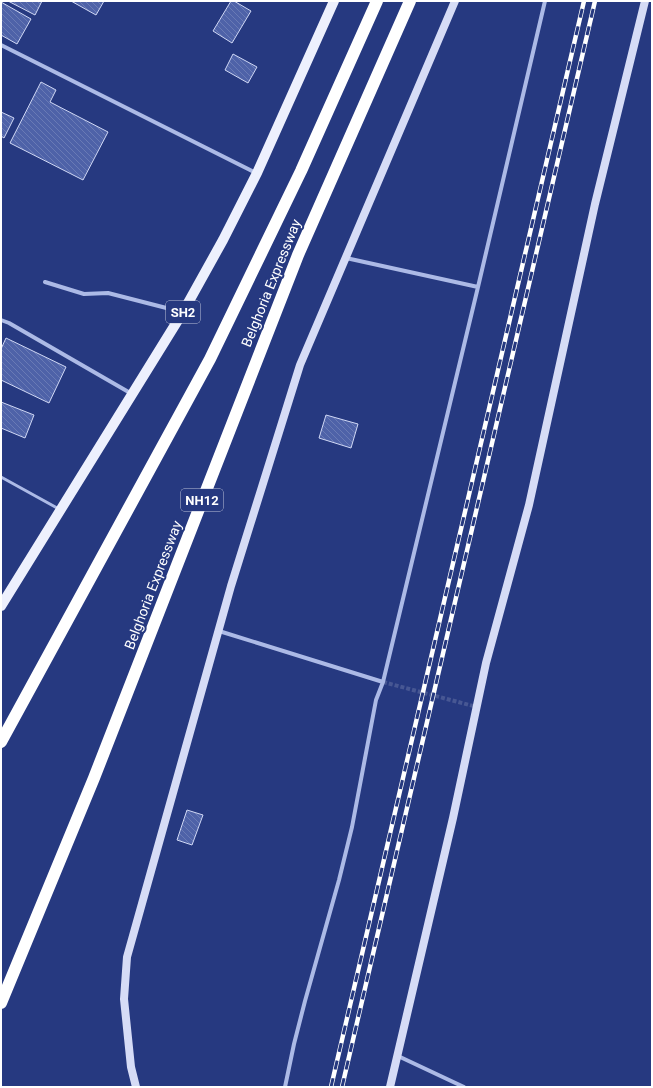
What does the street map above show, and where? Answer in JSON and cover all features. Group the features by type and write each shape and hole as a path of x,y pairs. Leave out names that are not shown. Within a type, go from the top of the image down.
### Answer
{"highway":[{"name":"Belghoria Expressway","path":"1,742 210,359 301,171 377,1"},
{"name":"Belghoria Expressway","path":"1,1003 94,778 298,255 410,1"}],"main road":[{"name":"SH2","path":"1,606 183,312 223,240 257,173 334,1"}],"street":[{"path":"136,1087 131,1067 124,999 127,957 231,586 300,365 455,1"},
{"path":"285,1087 303,1008 339,880 352,827 376,700 383,682 478,287 544,1"},
{"path":"390,1087 451,826 486,663 529,504 595,204 644,1"},
{"path":"1,45 257,173"},
{"path":"346,258 478,287"},
{"path":"45,282 84,294 108,293 183,312"},
{"path":"1,320 9,323 132,394"},
{"path":"219,631 383,682"},
{"path":"398,1056 464,1087"}],"lane":[{"path":"1,477 61,510"}],"building":[{"path":"8,1 42,1 35,15"},
{"path":"71,1 104,1 96,15"},
{"path":"231,1 234,1 251,11 232,43 213,31"},
{"path":"1,2 31,19 17,44 1,35"},
{"path":"233,54 257,67 248,83 225,70"},
{"path":"41,82 56,90 50,102 108,132 83,180 10,143"},
{"path":"1,112 14,118 4,138 1,136"},
{"path":"6,338 66,367 49,403 1,380 1,349"},
{"path":"1,402 34,415 25,438 1,428"},
{"path":"326,415 358,424 351,448 319,438"},
{"path":"187,810 203,815 192,845 177,840"}],"tunnel":[{"path":"383,682 477,707"}],"railway":[{"path":"331,1087 584,1"},
{"path":"342,1087 595,1"}]}
